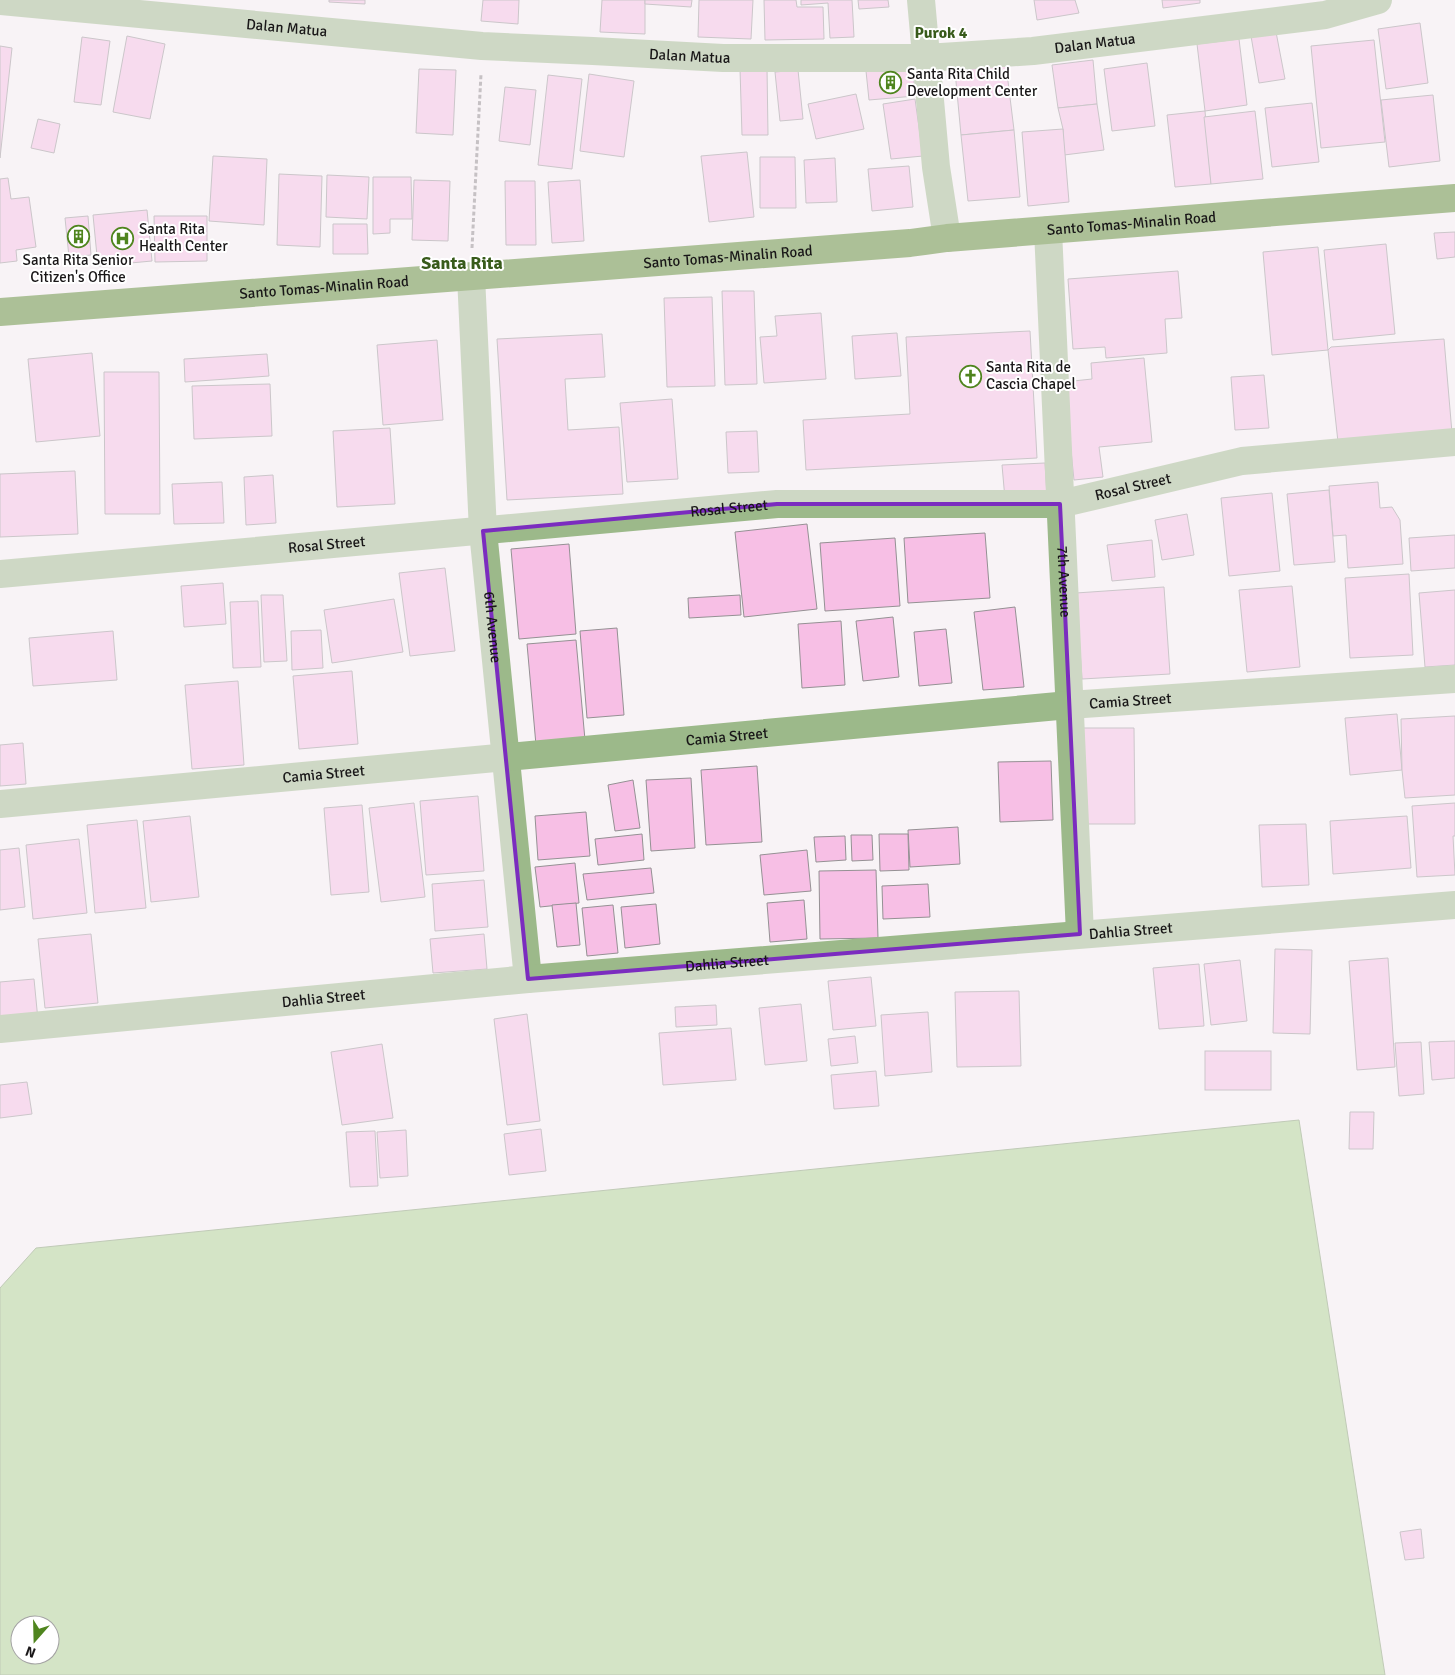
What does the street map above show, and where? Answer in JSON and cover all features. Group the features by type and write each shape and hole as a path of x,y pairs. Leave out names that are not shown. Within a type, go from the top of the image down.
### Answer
{"main road":[{"name":"Santo Tomas-Minalin Road","path":"0,312 910,243 946,238 1455,198"}],"street":[{"path":"921,0 936,167 946,238"},
{"name":"Dalan Matua","path":"0,1 482,46 593,50 723,58 926,58 1033,51 1305,18 1325,15 1378,0"},
{"name":"7th Avenue","path":"1048,230 1080,934"},
{"name":"6th Avenue","path":"471,276 483,531 528,979"},
{"name":"Rosal Street","path":"0,574 777,504 1060,504 1242,461 1455,442"},
{"name":"Camia Street","path":"0,804 1069,705 1455,679"},
{"name":"Dahlia Street","path":"0,1029 528,979 1455,905"}],"path":[{"path":"471,276 482,46"}],"highlighted area":[{"path":"777,504 1060,504 1080,934 528,979 483,531"}],"shaded area":[{"path":"1299,1120 1385,1675 0,1675 0,1288 36,1248"}],"building":[{"path":"329,0 365,0 365,4 329,2"},
{"path":"483,0 519,0 518,24 481,21"},
{"path":"602,0 645,0 645,34 600,32"},
{"path":"645,0 692,0 691,7 645,4"},
{"path":"699,0 753,0 751,39 698,37"},
{"path":"764,0 796,0 797,7 823,7 824,39 765,40"},
{"path":"801,0 852,0 854,37 830,38 828,3 801,5"},
{"path":"858,0 888,0 889,7 859,9"},
{"path":"1034,0 1075,0 1079,13 1037,20"},
{"path":"1162,0 1200,0 1200,3 1163,8"},
{"path":"1420,23 1428,83 1386,89 1378,29"},
{"path":"1276,32 1285,79 1259,83 1251,36"},
{"path":"127,36 165,44 150,119 113,112"},
{"path":"82,37 110,41 101,105 74,102"},
{"path":"1239,39 1247,105 1205,111 1197,44"},
{"path":"1374,40 1385,142 1321,148 1311,46"},
{"path":"0,46 12,48 0,158"},
{"path":"1093,60 1097,104 1058,108 1052,65"},
{"path":"1147,63 1155,126 1112,131 1104,69"},
{"path":"1006,65 1014,130 961,135 955,71"},
{"name":"Santa Rita Child Development Center","path":"913,67 915,96 869,100 866,71"},
{"path":"767,68 768,135 742,135 740,69"},
{"path":"419,69 456,70 453,135 416,133"},
{"path":"798,70 803,119 780,121 775,72"},
{"path":"589,74 634,81 624,157 580,151"},
{"path":"548,75 582,79 572,169 538,165"},
{"path":"505,87 536,90 530,145 499,141"},
{"path":"856,94 864,129 816,139 808,104"},
{"path":"1433,95 1440,161 1389,167 1381,100"},
{"path":"915,99 923,156 891,159 883,104"},
{"path":"1312,103 1319,162 1272,167 1265,108"},
{"path":"1097,104 1104,150 1064,155 1063,129 1058,108"},
{"path":"1205,111 1211,184 1175,187 1167,115"},
{"path":"1255,111 1263,179 1211,184 1204,117"},
{"path":"38,119 60,124 54,153 31,148"},
{"path":"1063,129 1069,202 1028,206 1022,132"},
{"path":"1014,130 1020,197 968,201 961,135"},
{"path":"747,152 754,217 709,222 701,156"},
{"path":"213,156 267,159 264,225 209,221"},
{"path":"760,157 795,157 796,208 760,208"},
{"path":"835,158 837,202 806,203 804,160"},
{"path":"909,166 913,207 872,211 868,169"},
{"path":"279,174 322,176 320,247 277,245"},
{"path":"327,175 369,177 367,219 326,217"},
{"path":"373,177 411,177 412,219 390,219 390,233 373,234"},
{"path":"8,178 11,199 29,197 36,247 16,250 17,261 0,263 0,179"},
{"path":"414,180 450,181 448,241 412,240"},
{"path":"580,180 584,241 552,243 548,182"},
{"path":"505,181 535,181 536,245 506,245"},
{"name":"Santa Rita Health Center","path":"147,210 152,261 98,266 93,215"},
{"name":"Santa Rita Senior Citizen's Office","path":"88,216 91,255 69,257 65,218"},
{"path":"154,216 207,216 207,261 155,262"},
{"path":"333,224 367,224 368,254 333,254"},
{"path":"1455,232 1455,257 1437,259 1434,233"},
{"path":"1386,244 1395,334 1333,340 1324,250"},
{"path":"1318,247 1328,350 1272,355 1263,252"},
{"path":"1178,271 1182,318 1165,319 1167,353 1106,358 1105,347 1073,349 1068,279"},
{"path":"722,291 754,291 757,384 725,385"},
{"path":"712,297 715,386 667,387 664,298"},
{"path":"821,313 826,379 764,383 760,337 777,336 775,316"},
{"name":"Santa Rita de Cascia Chapel","path":"1030,331 1037,458 806,470 803,420 910,414 906,337"},
{"path":"897,333 901,376 855,379 852,336"},
{"path":"602,334 605,377 565,379 568,430 619,427 623,494 507,500 497,339"},
{"path":"1444,339 1452,433 1338,442 1328,350 1331,347"},
{"path":"437,340 443,420 383,425 377,345"},
{"path":"92,353 100,436 36,442 28,359"},
{"path":"267,354 269,376 185,382 184,359"},
{"path":"1144,358 1152,442 1099,447 1103,477 1074,480 1064,382 1092,379 1091,363"},
{"path":"104,372 159,372 160,514 105,514"},
{"path":"1264,375 1269,428 1235,430 1231,377"},
{"path":"270,384 272,436 194,439 192,386"},
{"path":"672,399 678,479 627,482 620,403"},
{"path":"390,428 395,504 337,507 333,431"},
{"path":"757,431 759,472 728,473 726,432"},
{"path":"1045,463 1047,496 1005,499 1002,465"},
{"path":"75,471 78,534 0,537 0,474"},
{"path":"273,475 276,523 246,525 244,477"},
{"path":"222,482 224,523 174,524 172,484"},
{"path":"1378,482 1380,508 1392,507 1400,520 1403,564 1348,568 1346,535 1333,536 1329,486"},
{"path":"1329,490 1335,562 1294,565 1287,494"},
{"path":"1272,493 1280,571 1229,576 1221,498"},
{"path":"1187,514 1194,555 1162,560 1155,520"},
{"path":"807,524 817,609 744,617 735,532"},
{"path":"985,533 990,598 908,603 904,538"},
{"path":"1455,535 1455,568 1411,571 1409,538"},
{"path":"895,538 900,606 825,611 820,543"},
{"path":"1152,540 1155,577 1112,581 1107,545"},
{"path":"569,544 576,634 519,639 511,549"},
{"path":"445,568 455,651 410,656 399,573"},
{"path":"1409,574 1413,655 1350,658 1345,578"},
{"path":"223,583 226,624 184,627 181,586"},
{"path":"1292,586 1300,667 1247,672 1239,590"},
{"path":"1164,587 1170,674 1082,679 1076,593"},
{"path":"1455,590 1455,665 1425,667 1419,593"},
{"path":"261,595 283,595 287,661 264,662"},
{"path":"740,595 741,615 689,618 688,598"},
{"path":"394,599 403,652 332,663 324,610"},
{"path":"258,601 261,667 233,668 230,602"},
{"path":"1015,607 1024,687 983,690 974,612"},
{"path":"893,617 899,677 863,681 856,621"},
{"path":"841,621 845,685 802,688 798,624"},
{"path":"617,628 624,715 587,718 580,631"},
{"path":"946,629 952,683 919,686 914,632"},
{"path":"321,630 323,668 292,670 291,631"},
{"path":"113,631 117,680 33,686 29,638"},
{"path":"576,640 585,740 536,745 527,644"},
{"path":"352,671 358,744 299,749 293,676"},
{"path":"238,681 244,765 192,769 185,685"},
{"path":"1397,714 1402,770 1350,775 1345,718"},
{"path":"1455,716 1455,795 1405,798 1402,770 1401,719"},
{"path":"1078,728 1134,728 1135,824 1080,824"},
{"path":"23,743 26,784 0,786 0,745"},
{"path":"1051,761 1053,820 1000,822 998,762"},
{"path":"757,766 762,842 706,845 701,770"},
{"path":"691,778 695,848 651,851 646,780"},
{"path":"633,780 640,828 615,831 608,785"},
{"path":"478,796 484,871 426,875 420,801"},
{"path":"414,803 425,897 381,902 369,808"},
{"path":"1455,803 1455,836 1453,836 1455,875 1417,877 1412,806"},
{"path":"362,805 369,892 331,895 324,808"},
{"path":"586,812 590,856 538,860 535,816"},
{"path":"190,816 199,897 151,902 143,821"},
{"path":"1407,816 1411,868 1333,874 1330,821"},
{"path":"137,820 146,908 95,913 87,825"},
{"path":"1306,824 1309,885 1262,887 1259,825"},
{"path":"958,827 960,864 910,867 908,830"},
{"path":"642,834 644,860 598,865 595,839"},
{"path":"879,834 908,834 909,870 880,871"},
{"path":"851,835 872,835 873,860 852,861"},
{"path":"845,836 846,860 816,862 814,837"},
{"path":"79,839 87,913 33,919 26,845"},
{"path":"19,848 25,907 0,910 0,850"},
{"path":"807,850 811,891 764,895 760,855"},
{"path":"575,863 579,903 540,907 535,867"},
{"path":"651,868 654,893 587,900 583,874"},
{"path":"876,870 878,938 820,939 819,871"},
{"path":"484,880 488,927 435,931 432,884"},
{"path":"928,884 930,917 883,919 882,886"},
{"path":"804,900 807,939 770,942 767,903"},
{"path":"576,903 580,945 557,947 552,905"},
{"path":"656,904 660,944 625,948 621,907"},
{"path":"613,905 618,953 587,956 582,908"},
{"path":"91,934 98,1003 45,1008 38,939"},
{"path":"484,934 487,969 433,973 430,939"},
{"path":"1275,949 1312,950 1310,1034 1273,1033"},
{"path":"1388,958 1395,1067 1357,1070 1349,961"},
{"path":"1240,960 1247,1021 1211,1025 1204,964"},
{"path":"1199,964 1204,1026 1159,1029 1153,968"},
{"path":"871,977 876,1026 833,1030 828,981"},
{"path":"34,979 38,1020 0,1024 0,982"},
{"path":"1019,991 1021,1066 957,1067 955,992"},
{"path":"801,1004 807,1061 765,1065 759,1008"},
{"path":"716,1005 717,1025 676,1027 675,1007"},
{"path":"928,1012 932,1072 885,1076 881,1015"},
{"path":"527,1014 540,1121 507,1125 494,1019"},
{"path":"731,1028 736,1080 663,1085 659,1033"},
{"path":"855,1036 858,1063 831,1066 828,1039"},
{"path":"1455,1041 1455,1078 1432,1080 1429,1042"},
{"path":"1421,1042 1424,1094 1399,1096 1395,1043"},
{"path":"382,1044 393,1118 342,1125 331,1052"},
{"path":"1205,1051 1271,1051 1271,1090 1205,1090"},
{"path":"876,1071 879,1106 834,1109 831,1075"},
{"path":"27,1082 32,1114 0,1118 0,1085"},
{"path":"1350,1112 1374,1112 1373,1149 1349,1149"},
{"path":"541,1129 546,1171 509,1175 504,1134"},
{"path":"406,1130 408,1176 380,1178 377,1132"},
{"path":"375,1131 378,1186 350,1187 346,1132"},
{"path":"1421,1529 1424,1558 1405,1560 1400,1532"}],"place":[{"name":"Santa Rita Child Development Center","path":"891,83"},
{"name":"Santa Rita Senior Citizen's Office","path":"78,237"},
{"name":"Santa Rita Health Center","path":"123,238"},
{"name":"Santa Rita de Cascia Chapel","path":"970,376"}],"district":[{"name":"Purok 4","path":"941,33"},
{"name":"Santa Rita","path":"462,263"}]}
